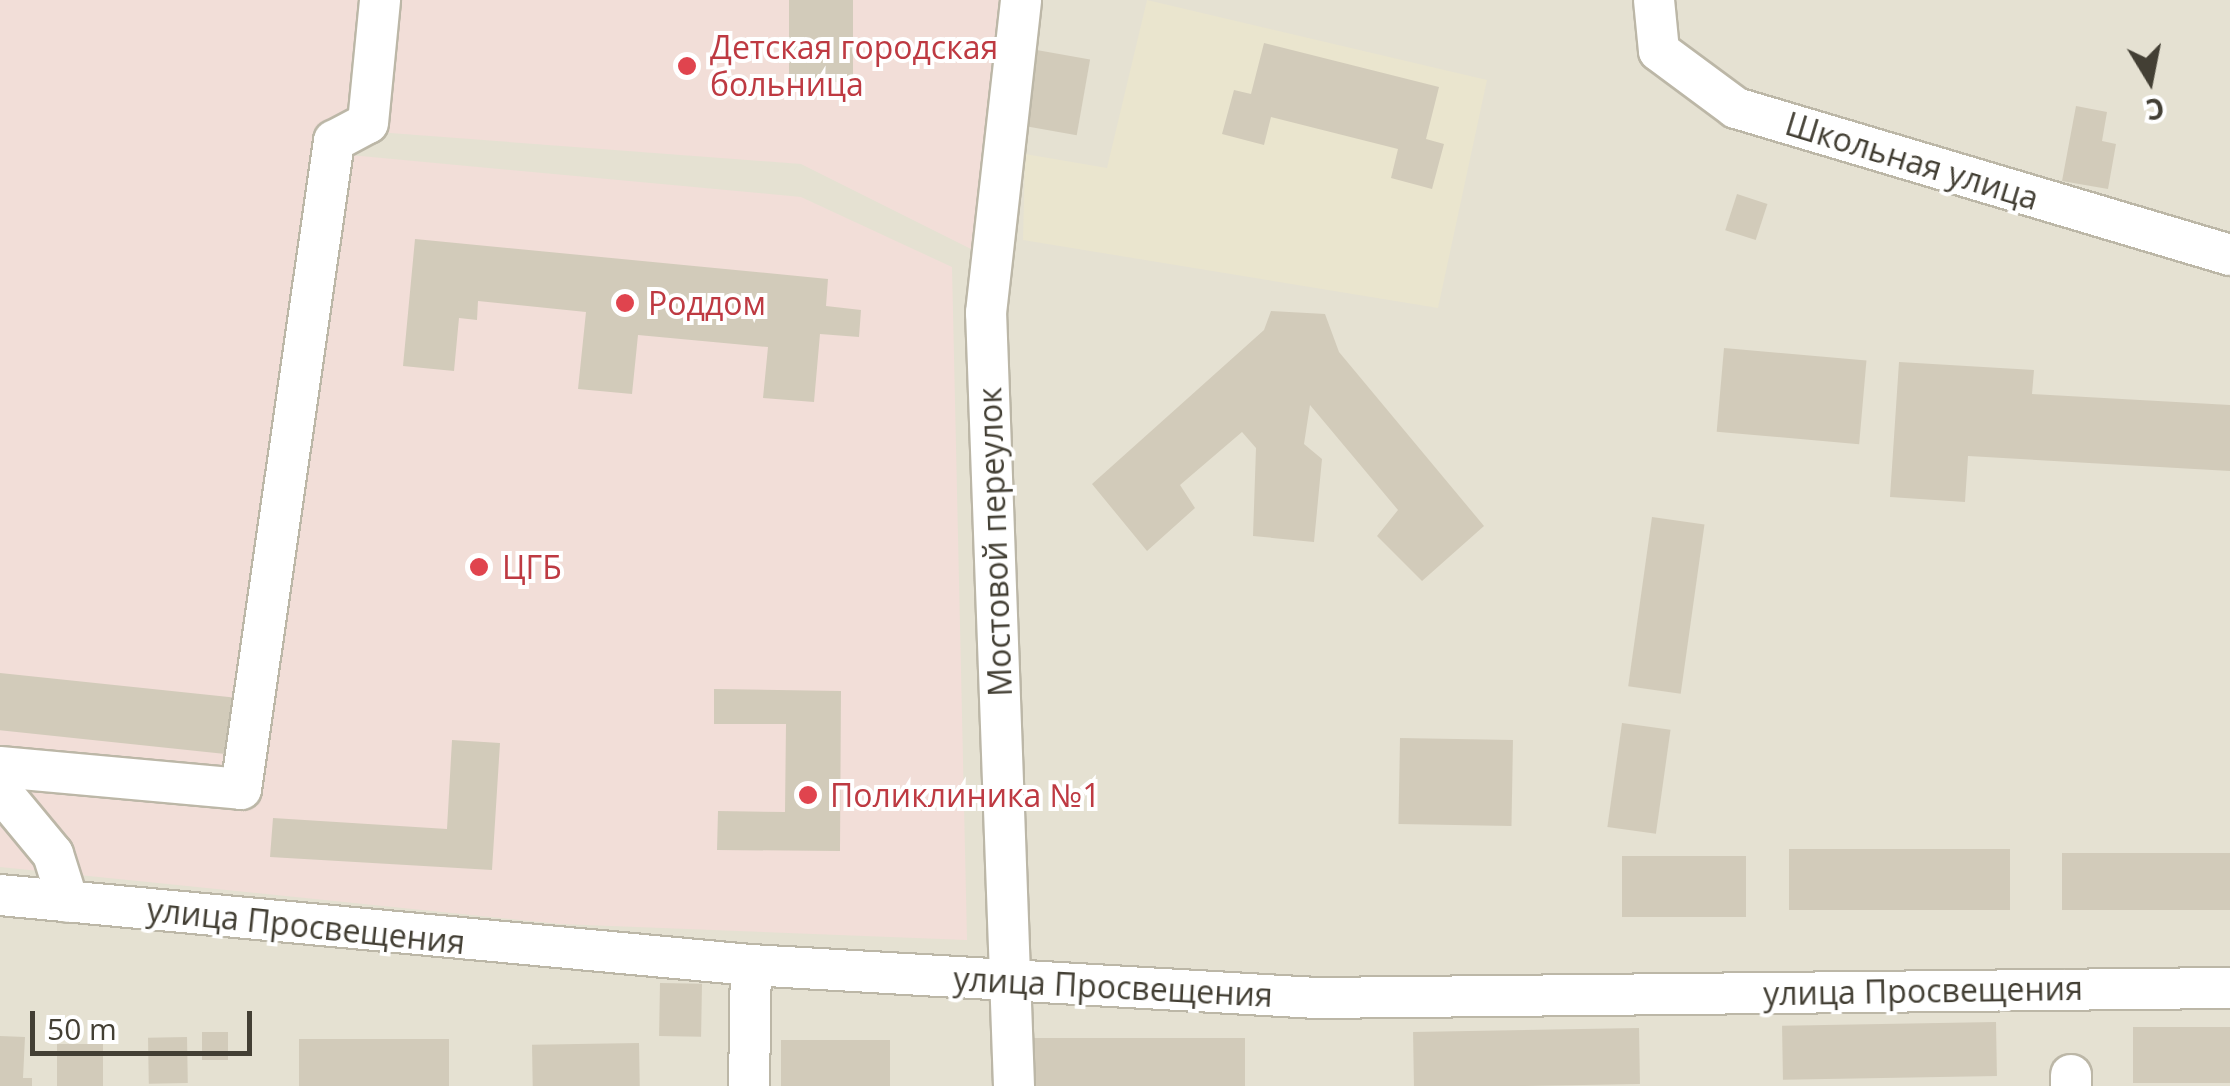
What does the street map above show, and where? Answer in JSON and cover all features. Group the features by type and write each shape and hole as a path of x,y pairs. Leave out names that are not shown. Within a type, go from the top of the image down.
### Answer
{"street":[{"path":"0,767 242,790 334,141 368,123 380,0"},
{"name":"Мостовой переулок","path":"1014,1086 1014,982 986,313 1021,0"},
{"name":"Школьная улица","path":"1654,0 1659,51 1736,108 2230,255"},
{"path":"0,790 53,854 68,902"},
{"name":"улица Просвещения","path":"0,894 751,965 1316,998 2230,988"},
{"path":"749,1086 751,965"}],"shaded area":[{"path":"0,0 2230,0 2230,1086 0,1086"},
{"name":"ЦГБ","path":"0,0 360,0 350,155 801,197 952,267 967,940 560,924 0,867"},
{"name":"Детская городская больница","path":"386,0 1001,0 971,249 801,164 377,132"},
{"path":"1147,0 1487,80 1438,308 1023,240 1025,154 1107,168"}],"building":[{"path":"789,0 853,0 853,82 789,82"},
{"path":"1264,43 1439,87 1426,139 1444,144 1432,189 1391,178 1398,149 1271,117 1264,145 1222,134 1234,90 1251,94"},
{"path":"1031,49 1090,59 1077,135 1018,125"},
{"path":"2076,106 2107,112 2102,141 2116,144 2108,189 2062,181"},
{"path":"1737,194 1767,204 1756,240 1725,230"},
{"path":"415,239 828,279 826,306 861,310 859,337 820,334 814,402 763,398 768,347 638,335 632,394 578,389 586,312 478,301 477,320 459,318 454,371 403,366"},
{"path":"1271,311 1325,314 1339,352 1484,526 1422,581 1377,536 1398,510 1310,405 1304,444 1322,459 1314,542 1253,536 1256,448 1242,432 1180,485 1195,508 1147,551 1092,484 1264,330"},
{"path":"1724,348 1866,360 1859,444 1717,432"},
{"path":"1899,362 2034,370 2032,394 2230,405 2230,471 1968,456 1965,502 1890,497"},
{"path":"1652,517 1704,524 1681,694 1628,686"},
{"path":"0,673 253,700 247,756 0,730"},
{"path":"714,689 841,691 840,851 717,850 718,811 785,812 786,724 714,724"},
{"path":"1622,723 1671,730 1656,834 1607,827"},
{"path":"1400,738 1513,740 1511,826 1398,824"},
{"path":"452,740 500,743 492,870 270,857 273,818 447,829"},
{"path":"1789,849 2010,849 2010,910 1789,910"},
{"path":"2062,853 2230,853 2230,910 2062,910"},
{"path":"1622,856 1746,856 1746,917 1622,917"},
{"path":"660,983 702,984 701,1037 659,1036"},
{"path":"1996,1022 1997,1076 1783,1080 1782,1026"},
{"path":"2133,1027 2230,1027 2230,1083 2133,1083"},
{"path":"1639,1028 1640,1084 1414,1086 1413,1032"},
{"path":"202,1032 228,1032 228,1060 202,1060"},
{"path":"0,1036 25,1037 23,1078 32,1078 32,1086 0,1086"},
{"path":"187,1037 188,1083 149,1084 148,1038"},
{"path":"1021,1038 1245,1038 1245,1086 1021,1086"},
{"path":"299,1039 449,1039 449,1086 299,1086"},
{"path":"781,1040 890,1040 890,1086 781,1086"},
{"path":"639,1043 640,1086 533,1086 532,1045"},
{"path":"57,1044 103,1044 103,1086 57,1086"}],"place":[{"name":"Детская городская больница","path":"687,66"},
{"name":"Роддом","path":"625,303"},
{"name":"ЦГБ","path":"479,567"},
{"name":"Поликлиника №1","path":"808,795"}]}
